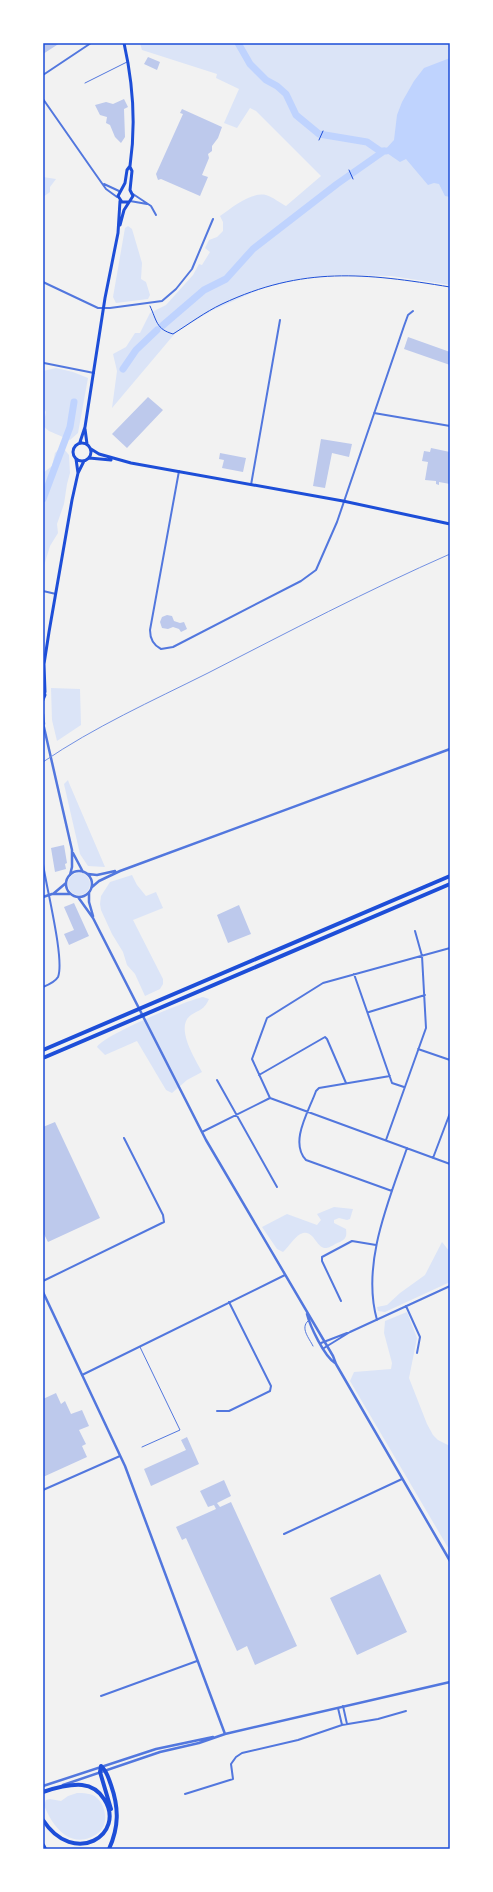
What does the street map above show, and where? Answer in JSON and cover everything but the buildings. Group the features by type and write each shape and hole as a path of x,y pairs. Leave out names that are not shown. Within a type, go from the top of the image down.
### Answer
{"highway":[{"path":"43,1050 450,876"},
{"path":"43,1058 450,884"},
{"path":"43,1820 55,1835 63,1840 80,1844 94,1841 100,1836 106,1830 110,1817 110,1803 100,1772 101,1766 106,1770 118,1807 116,1830 109,1849"},
{"path":"43,1792 70,1785 88,1786 95,1789 104,1798 109,1809 110,1817"},
{"path":"43,1845 45,1849"}],"main road":[{"path":"78,473 76,459 73,456 73,449 80,442 85,427 104,308 118,233 132,194 130,190 132,171 130,167 134,124 128,62 124,43"},
{"path":"118,233 119,199 127,170 130,167"},
{"path":"121,190 130,190"},
{"path":"119,199 129,201"},
{"path":"85,427 88,444 91,450 123,461"},
{"path":"80,442 88,444"},
{"path":"89,458 91,450"},
{"path":"43,668 78,473 84,461 89,458 123,461 179,471 343,501 450,524"},
{"path":"76,459 84,461"},
{"path":"43,700 44,664"}],"street":[{"path":"43,74 91,43"},
{"path":"43,99 104,184 106,189 119,199"},
{"path":"104,184 121,190"},
{"path":"132,194 148,204 156,216"},
{"path":"129,201 148,204"},
{"path":"43,282 91,305 104,308 149,303 166,298 192,269 213,219"},
{"path":"179,471 150,630 150,636 157,647 167,649 302,581 316,570 334,528 408,315 413,311"},
{"path":"251,485 280,320"},
{"path":"44,363 94,373"},
{"path":"374,413 450,426"},
{"path":"43,591 56,594"},
{"path":"43,714 43,723 72,850 72,867 66,883 52,894 43,897"},
{"path":"92,887 102,879 120,870 450,749"},
{"path":"72,850 83,872"},
{"path":"43,864 59,947 59,975 55,981 43,987"},
{"path":"70,875 76,872 83,872 97,875 120,870"},
{"path":"87,874 92,880 89,902 93,918"},
{"path":"66,883 70,894"},
{"path":"52,894 70,894 83,897 90,893"},
{"path":"78,897 93,918 202,1132 450,1561"},
{"path":"386,1140 426,1028 422,956 415,931"},
{"path":"450,948 323,983 267,1018 252,1059 270,1098 450,1164"},
{"path":"354,974 392,1083 404,1087"},
{"path":"368,1012 425,995"},
{"path":"259,1075 324,1037 327,1039 346,1083"},
{"path":"418,1049 450,1060"},
{"path":"390,1076 318,1088 298,1142 306,1160 392,1191"},
{"path":"217,1080 235,1115 277,1187"},
{"path":"202,1132 270,1098"},
{"path":"433,1158 450,1113"},
{"path":"43,1281 164,1222 163,1215 124,1138"},
{"path":"377,1320 373,1297 376,1245 407,1148"},
{"path":"342,1301 322,1261 322,1257 352,1241 376,1245"},
{"path":"82,1375 285,1275"},
{"path":"321,1343 350,1332 450,1286"},
{"path":"43,1292 120,1456 198,1661 224,1734"},
{"path":"217,1411 229,1411 236,1408 270,1391 271,1386 229,1302"},
{"path":"406,1306 420,1338 417,1353"},
{"path":"306,1313 308,1321 331,1361 335,1363"},
{"path":"324,1348 350,1332"},
{"path":"43,1490 120,1456"},
{"path":"284,1534 402,1479"},
{"path":"101,1696 198,1661"},
{"path":"43,1792 106,1770 224,1734 450,1682"},
{"path":"343,1706 347,1724"},
{"path":"338,1708 342,1725"},
{"path":"185,1794 233,1779 231,1764 236,1757 242,1753 298,1740 342,1725 378,1719 406,1711"},
{"path":"43,1786 156,1749 206,1737 215,1737"}],"lane":[{"path":"85,83 128,62"},
{"path":"308,1321 304,1325 304,1328 313,1346"},
{"path":"140,1347 180,1430 142,1447"}],"path":[{"path":"319,140 323,131"},
{"path":"349,170 353,179"},
{"path":"149,303 158,327 165,332 172,334 207,312 263,287 312,277 360,275 450,287"}],"shaded area":[{"path":"140,43 450,43 450,285 391,276 335,275 299,279 263,288 213,310 177,331 112,408 117,371 113,354 126,347 135,333 140,333 150,313 166,305 193,275 199,264 202,265 210,252 205,248 209,240 217,237 223,231 223,222 220,216 242,201 260,195 269,196 286,206 321,176 256,111 250,108 237,128 224,123 239,89 216,78 217,74 142,50"},
{"path":"43,177 56,179 50,187 50,192 43,197"},
{"path":"128,226 132,229 142,263 141,279 146,282 150,295 148,299 116,303 113,297 125,228"},
{"path":"56,368 73,372 88,378 78,433 70,440 49,431 43,426 46,412 43,407 43,371"},
{"path":"59,449 64,449 69,455 70,473 64,504 57,524 58,533 50,546 43,569 43,473 52,466 55,453"},
{"path":"51,688 80,689 81,725 57,741 52,720"},
{"path":"68,780 105,867 88,866 80,854 64,784"},
{"path":"79,873 87,876 90,884 87,892 79,895 71,892 68,884 71,876"},
{"path":"132,875 137,885 146,896 156,892 163,908 133,920 163,979 163,984 160,989 145,996 135,974 127,965 123,952 112,934 101,910 100,904 101,896 110,882"},
{"path":"203,997 209,999 206,1005 186,1020 185,1027 185,1035 191,1052 202,1072 187,1080 172,1093 166,1090 137,1041 105,1055 97,1047 113,1035 129,1027 164,1011"},
{"path":"334,1207 353,1209 350,1219 347,1220 339,1218 334,1220 334,1223 346,1229 346,1235 342,1241 328,1248 320,1245 310,1234 303,1233 295,1238 283,1252 277,1249 262,1227 287,1214 317,1225 321,1220 317,1214"},
{"path":"442,1242 450,1252 450,1282 385,1312 378,1311 377,1307 387,1305 400,1293 425,1275"},
{"path":"407,1312 417,1338 409,1378 427,1424 433,1435 438,1440 450,1446 450,1551 350,1381 354,1372 391,1369 392,1363 384,1333 385,1321"},
{"path":"77,1793 95,1796 102,1804 105,1815 105,1820 101,1831 89,1838 81,1840 66,1836 60,1831 51,1819 44,1805 46,1800 50,1799 61,1801 68,1796"}],"water":[{"path":"450,58 450,197 445,196 439,184 434,183 428,185 406,159 400,162 384,151 394,140 397,115 402,102 414,81 424,68"}],"waterway":[{"path":"238,43 250,64 266,80 277,86 286,94 296,115 319,134 367,142 380,151 386,151"},
{"path":"162,326 204,290 226,279 253,249 337,184 384,151"},
{"path":"123,369 136,350 157,330"},
{"path":"43,499 70,427 74,402"}],"railway":[{"path":"43,762 82,737 124,715 358,597 450,554"}]}
